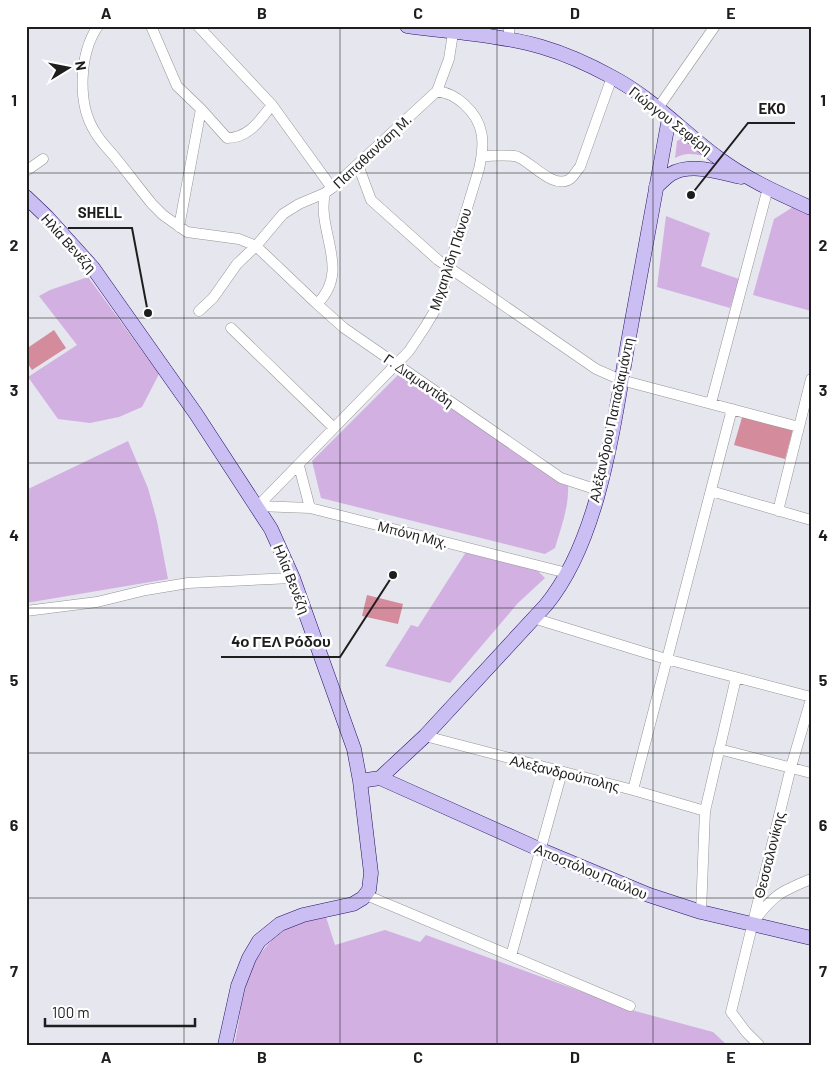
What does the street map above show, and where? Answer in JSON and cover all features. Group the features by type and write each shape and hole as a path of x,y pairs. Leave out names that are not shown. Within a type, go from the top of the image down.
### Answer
{"street":[{"path":"98,26 89,45 84,64 82,84 88,116 95,132 152,204 179,227 187,232 239,238 256,246"},
{"path":"151,26 177,86 227,138 234,138 253,130 272,105"},
{"path":"198,26 272,105 329,190 322,206 332,252 331,285 326,295 317,304"},
{"name":"Γιώργου Σεφέρη","path":"407,26 453,33 509,33 612,77 634,90 718,158 749,179 811,208"},
{"path":"658,108 714,26"},
{"name":"Παπαθανάση Μ.","path":"199,311 213,298 246,254 256,246 283,214 329,190 436,91 448,59 453,33"},
{"path":"482,156 515,156 551,180 565,181 571,178 580,167 612,77"},
{"name":"Μιχαηλίδη Πάνου","path":"258,506 409,351 434,312 444,290 482,156 483,136 477,117 450,93 436,91"},
{"path":"179,227 201,109"},
{"name":"Αλέξανδρου Παπαδιαμάντη","path":"380,778 425,736 557,591 583,538 608,450 669,118"},
{"path":"26,171 43,159"},
{"path":"358,165 371,200 438,260 596,369 621,380 800,426"},
{"path":"656,187 669,175 692,168 749,179"},
{"path":"711,403 768,188"},
{"name":"Ηλία Βενέζη","path":"26,197 47,216 93,268 196,414 258,506 271,529 293,578 354,749 360,781 371,873 370,886 366,895"},
{"name":"Γ. Διαμαντίδη","path":"256,246 344,328 561,478 598,490"},
{"path":"231,328 334,428"},
{"path":"778,510 811,379"},
{"path":"633,790 732,408"},
{"path":"299,466 310,508"},
{"path":"711,491 811,520"},
{"name":"Μπόνη Μιχ.","path":"258,506 310,508 567,573"},
{"path":"26,611 96,602 188,582 293,578"},
{"path":"533,618 666,659 811,698"},
{"path":"701,912 705,811 736,678"},
{"name":"Θεσσαλονίκης","path":"759,1045 746,1032 731,1012 791,767 811,698"},
{"name":"Αλεξανδρούπολης","path":"425,736 633,790 705,811"},
{"path":"719,749 811,772"},
{"path":"511,956 562,772"},
{"path":"360,781 380,778"},
{"name":"Αποστόλου Παύλου","path":"380,778 541,850 649,895 701,912 811,938"},
{"path":"752,925 767,903 783,890 811,879"},
{"path":"225,1045 238,986 249,958 259,941 272,929 285,922 303,915 353,904 366,895 630,1006"}],"shaded area":[{"path":"684,137 716,159 690,154 675,158 677,141"},
{"path":"793,207 811,215 811,311 753,295 774,219"},
{"path":"666,216 710,233 701,266 739,279 730,308 657,287"},
{"path":"88,277 159,374 142,407 119,417 90,423 58,419 28,377 77,345 39,296 50,290"},
{"path":"54,330 66,348 32,370 26,361 26,349"},
{"path":"402,371 568,485 566,510 555,548 545,554 321,498 312,461"},
{"path":"743,414 793,429 785,459 734,445"},
{"path":"128,441 148,488 157,521 168,579 26,603 26,490"},
{"path":"466,552 534,567 545,578 518,603 450,683 385,666 411,625 418,627"},
{"path":"367,595 403,604 398,624 362,616"},
{"path":"326,917 335,945 385,930 420,942 426,935 635,1011 713,1032 727,1045 234,1045 248,977 258,957 273,939 292,926"}],"place":[{"name":"EKO","path":"691,195"},
{"name":"SHELL","path":"148,313"},
{"name":"4ο ΓΕΛ Ρόδου","path":"393,575"}]}
